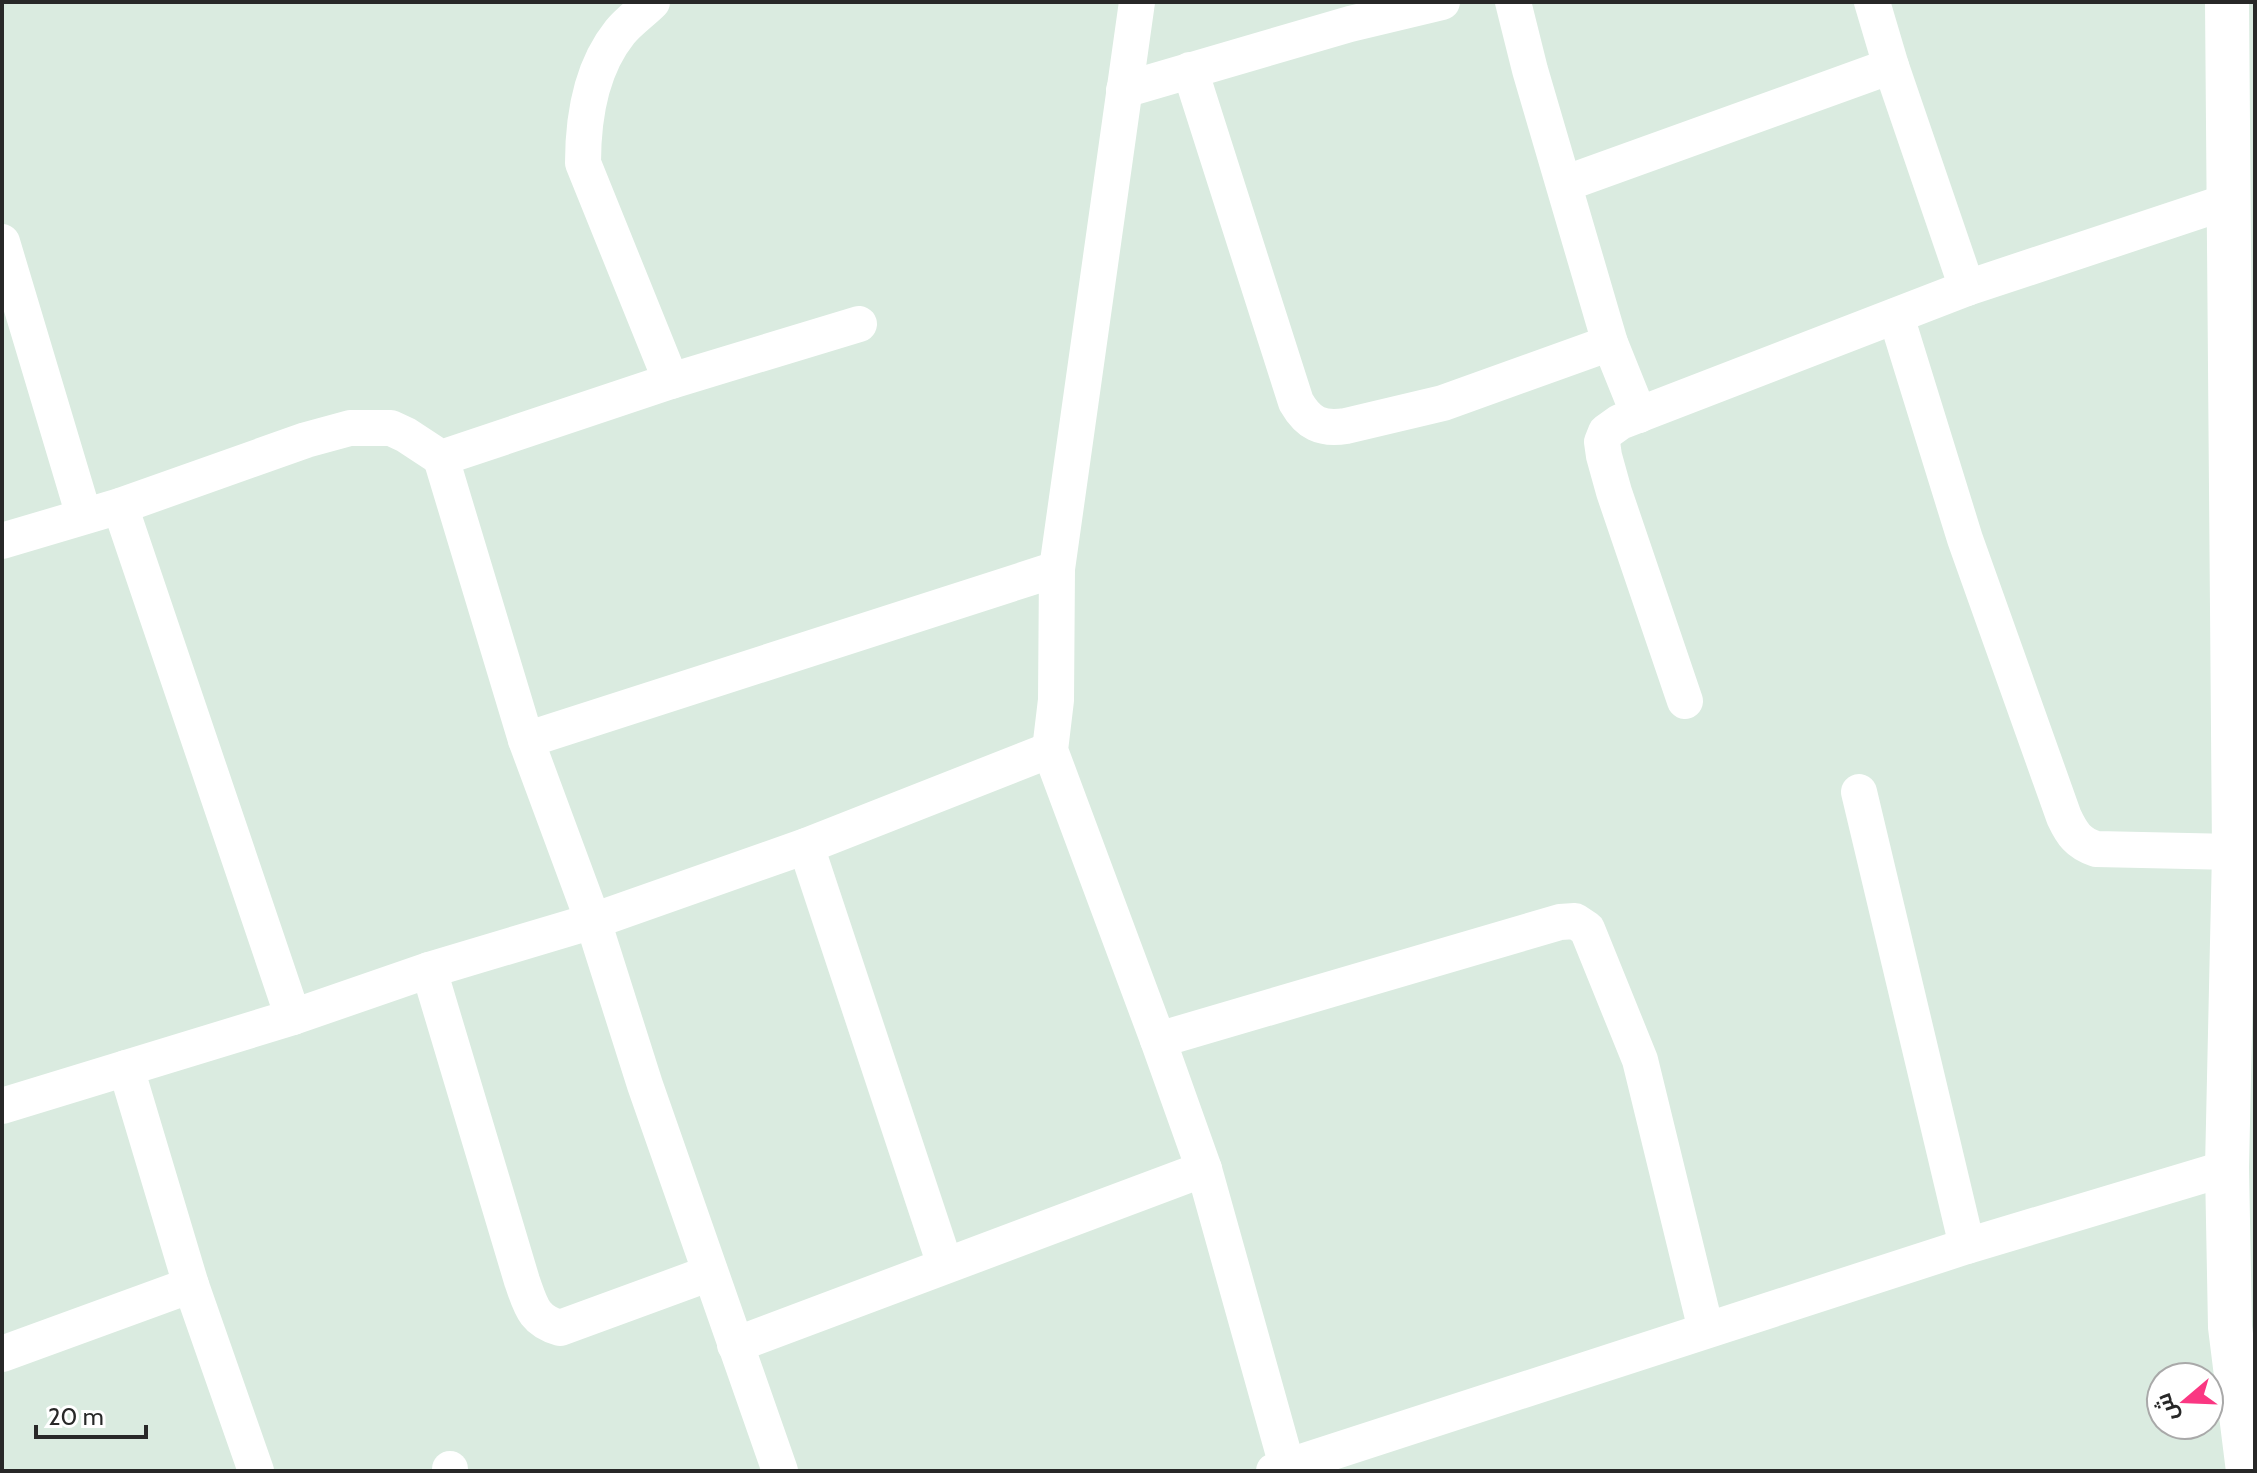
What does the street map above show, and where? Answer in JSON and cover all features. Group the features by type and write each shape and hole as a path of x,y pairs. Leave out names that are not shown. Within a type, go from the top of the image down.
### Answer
{"street":[{"path":"652,2 620,31 601,61 583,135 583,163 671,381"},
{"path":"1137,2 1057,569 1056,700 1050,750 1204,1169 1280,1469 1967,1246 2227,1168"},
{"path":"1124,90 1350,24 1442,2"},
{"path":"1513,2 1610,343 1639,415"},
{"path":"1872,2 1967,288"},
{"path":"2227,2 2234,852 2227,1168 2230,1327 2248,1471"},
{"path":"1564,184 1891,66"},
{"path":"1190,70 1296,402 1303,416 1315,425 1331,429 1443,403 1610,343"},
{"path":"1685,701 1614,492 1602,442 1606,432 1620,422 1967,288 2229,201"},
{"path":"2,242 84,516"},
{"path":"1896,316 1965,539 2073,836 2083,845 2096,849 2234,852"},
{"path":"441,458 671,381 859,324"},
{"path":"2,541 120,506 306,440 350,428 391,428 441,458 526,740 593,921 645,1085 780,1471"},
{"path":"120,506 293,1017"},
{"path":"526,740 1057,569"},
{"path":"5,1097 126,1068 293,1017 429,970 593,921 806,846 1050,750"},
{"path":"1859,792 1967,1246"},
{"path":"806,846 945,1265"},
{"path":"1158,1040 1560,922 1575,921 1587,929 1640,1060 1706,1330"},
{"path":"429,970 522,1281 533,1311 544,1323 560,1328 710,1273"},
{"path":"126,1068 191,1285 256,1471"},
{"path":"735,1345 1204,1169"},
{"path":"2,1354 191,1285"}]}
